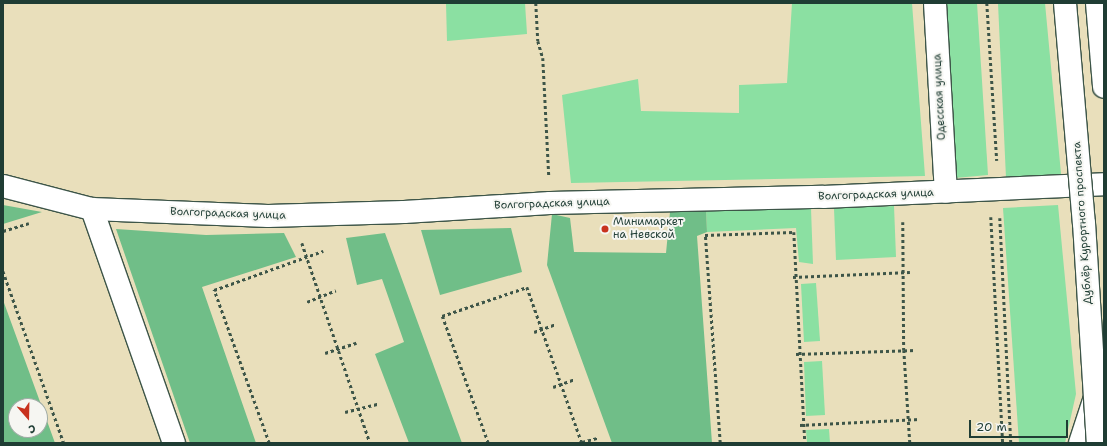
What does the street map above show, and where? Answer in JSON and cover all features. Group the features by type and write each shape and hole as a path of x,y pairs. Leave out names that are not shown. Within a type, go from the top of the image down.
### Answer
{"street":[{"name":"Одесская улица","path":"935,3 946,192"},
{"name":"Дублёр Курортного проспекта","path":"1065,3 1084,223 1098,443"},
{"path":"1097,3 1104,87"},
{"name":"Волгоградская улица","path":"3,186 92,208 268,216 404,212 550,203 824,197 1104,184"},
{"path":"92,208 174,443"},
{"path":"1080,443 1095,398"}],"path":[{"path":"536,3 538,41 543,58 550,203"},
{"path":"988,3 1011,443"},
{"path":"991,215 1003,443"},
{"path":"903,220 902,272 904,350 910,443"},
{"path":"720,443 705,235 794,232 797,277 798,354 805,443"},
{"path":"269,443 214,290 322,251"},
{"path":"306,257 321,296 370,443"},
{"path":"3,271 64,443"},
{"path":"793,277 910,272"},
{"path":"488,443 442,316 527,287 540,329 581,443 596,438"},
{"path":"307,302 336,290"},
{"path":"534,332 556,324"},
{"path":"325,353 356,343"},
{"path":"798,354 916,350"},
{"path":"553,387 575,379"},
{"path":"345,412 378,404"},
{"path":"800,425 920,419"}],"green space":[{"path":"446,3 525,3 527,34 447,41"},
{"path":"792,3 912,3 925,176 571,183 562,95 638,79 641,111 739,113 739,85 787,83"},
{"path":"943,3 977,3 988,175 955,178"},
{"path":"998,3 1045,3 1061,174 1006,178"},
{"path":"3,205 42,212 3,224"},
{"path":"1058,205 1076,394 1065,443 1019,443 1003,208"},
{"path":"894,206 896,257 836,260 834,208"},
{"path":"706,208 811,208 813,264 799,262 796,228 707,232"},
{"path":"706,208 707,232 697,236 712,443 612,443 547,265 552,214 570,218 574,252 666,253 670,212"},
{"path":"511,228 522,272 440,295 421,230"},
{"path":"116,229 206,235 284,233 296,257 202,287 256,443 190,443"},
{"path":"385,233 462,443 409,443 375,354 404,342 382,279 357,285 346,238"},
{"path":"816,283 820,341 804,342 801,284"},
{"path":"3,300 39,398 8,398 8,438 48,438 48,424 55,443 3,443"},
{"path":"822,361 825,415 806,416 804,362"},
{"path":"829,429 830,443 807,443 806,430"}],"place":[{"name":"Минимаркет на Невской","path":"605,229"}]}
